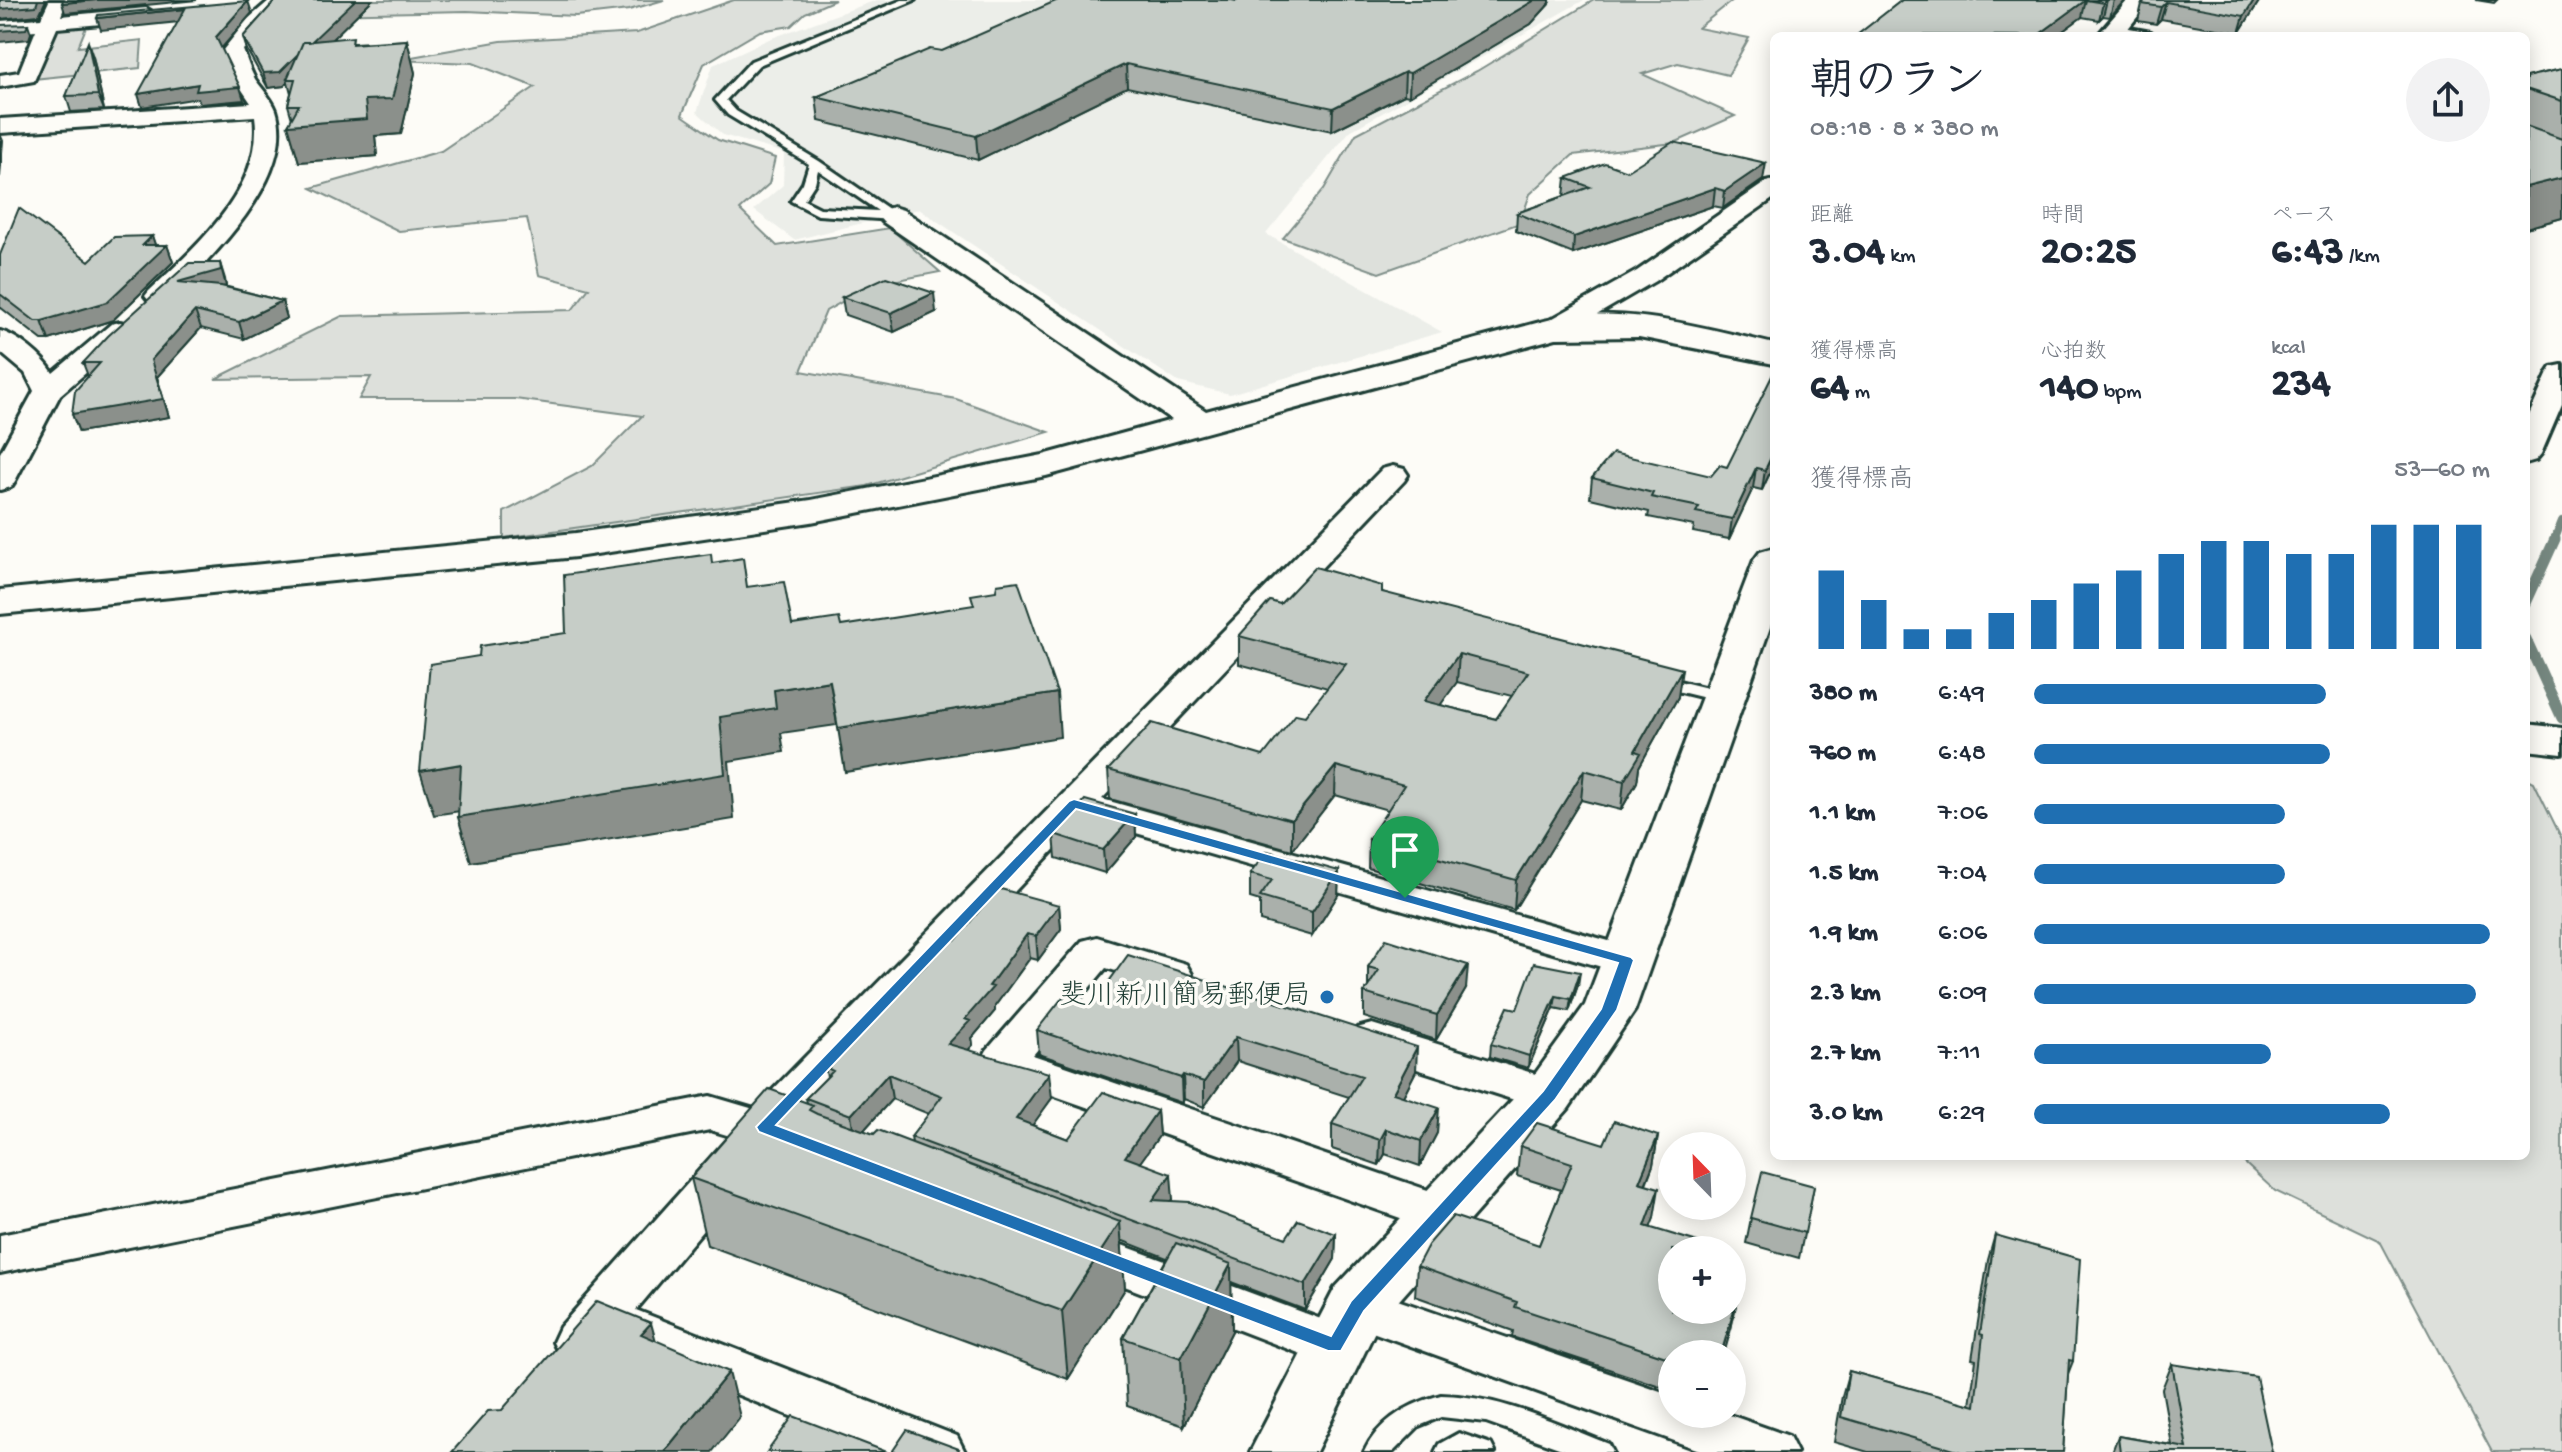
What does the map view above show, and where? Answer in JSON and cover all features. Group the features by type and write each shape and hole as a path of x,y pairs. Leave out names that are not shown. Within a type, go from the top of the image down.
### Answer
{"street":[{"path":"0,81 27,77 59,0"},
{"path":"248,5 280,1"},
{"path":"1,479 48,391 195,262 239,209 258,173 270,135 265,109 242,73 233,50 255,23 280,1"},
{"path":"2112,32 2132,1"},
{"path":"0,27 171,11"},
{"path":"0,126 265,109"},
{"path":"1555,328 1646,276 1770,190"},
{"path":"893,216 1203,425"},
{"path":"0,602 576,545 811,511 1046,465 1555,328 1596,323 1659,328 1770,353"},
{"path":"0,339 37,369 48,391"},
{"path":"2530,445 2562,373"},
{"path":"551,1373 764,1127 1393,475"},
{"path":"1283,1452 1346,1326 1440,1213 1549,1095 1609,1010 1722,697 1757,650 1770,581"},
{"path":"2530,737 2562,741"},
{"path":"1074,804 1626,960"},
{"path":"1203,985 1097,951 1003,1061 1440,1213"},
{"path":"1338,1028 1549,1095"},
{"path":"0,1254 710,1113 764,1127 823,1150"},
{"path":"1042,1234 1773,1451"},
{"path":"600,1317 938,1452"}],"lane":[{"path":"893,216 815,163 732,113 720,100 755,63 910,0"},
{"path":"815,163 809,183 797,201 818,211 893,216"},
{"path":"1647,678 1722,697"},
{"path":"1377,1452 1392,1432 1423,1410 1460,1404 1585,1449"},
{"path":"1448,1452 1459,1445 1482,1452"}],"shaded area":[{"path":"340,0 664,0 629,10 576,16 467,11 325,14"},
{"path":"734,0 835,0 805,13 791,26 760,31 704,64 682,115 718,140 775,158 769,184 740,210 777,246 890,228 940,272 872,285 826,311 801,371 956,399 1049,432 867,486 504,538 504,512 592,466 642,416 515,399 359,399 371,377 215,379 342,316 572,310 589,288 539,275 527,218 399,231 311,188 441,151 535,87 473,63 395,60 501,41 637,33"},
{"path":"877,0 1584,0 1350,131 1266,234 1442,332 1230,394 1178,382 919,209 794,240 754,210 783,185 784,153 723,135 697,112 713,65 769,39"},
{"path":"1594,0 1733,0 1698,28 1749,38 1728,75 1678,63 1642,74 1735,116 1674,143 1573,155 1530,194 1520,223 1379,273 1283,238 1324,189 1356,134 1477,71"},
{"path":"89,20 78,47 142,40 140,68 33,79 58,24"},
{"path":"2530,780 2534,782 2562,839 2562,1452 2492,1452 2380,1241 2275,1191 2241,1160 2530,1160"}],"building":[{"path":"0,0 38,0 36,6 0,9"},
{"path":"63,0 96,0 62,3"},
{"path":"276,0 355,0 311,42 303,42 298,54 280,72 263,73 243,37"},
{"path":"1058,0 1535,0 1410,73 1405,72 1333,108 1126,64 976,136 816,97 930,49 942,51"},
{"path":"1902,0 2086,0 2042,32 1861,32"},
{"path":"2145,0 2254,0 2244,16 2166,2 2161,7 2142,4"},
{"path":"248,1 216,37 240,87 196,91 198,84 138,94 185,9 97,18 98,15"},
{"path":"28,24 26,29 0,31 0,25"},
{"path":"353,37 352,44 407,40 392,99 365,100 367,119 288,125 299,105 288,105 295,79 287,79 303,42"},
{"path":"88,42 98,95 66,96"},
{"path":"2562,69 2562,101 2530,90 2530,76"},
{"path":"2530,127 2562,139 2562,178 2530,186"},
{"path":"1673,142 1766,163 1725,191 1715,188 1574,237 1517,213 1590,187 1566,178 1605,163 1627,171"},
{"path":"19,208 89,261 114,237 152,236 143,245 167,245 107,302 35,321 0,294 0,255"},
{"path":"189,263 220,263 221,270 178,282 221,286 282,301 239,322 195,311 151,360 163,399 72,414 75,391 100,363 83,363 108,336"},
{"path":"886,277 934,293 891,313 842,297"},
{"path":"1770,380 1770,459 1765,470 1756,468 1732,519 1696,512 1699,507 1651,497 1653,493 1592,478 1613,453 1711,476 1720,465 1727,467"},
{"path":"711,554 712,563 743,558 747,587 784,582 792,625 839,618 841,626 974,605 971,595 996,591 997,584 1018,581 1057,693 838,728 830,681 774,690 776,708 720,717 725,774 458,817 461,764 420,771 430,664 479,656 480,646 566,633 564,575"},
{"path":"1315,567 1382,586 1382,592 1682,669 1635,751 1641,753 1624,781 1584,770 1516,880 1369,839 1404,785 1336,766 1292,820 1108,770 1152,723 1263,756 1296,714 1305,716 1346,664 1239,636 1270,601 1280,604","holes":["1459,654 1528,672 1496,719 1424,701"]},
{"path":"1085,800 1135,814 1103,850 1054,834"},
{"path":"1267,851 1339,871 1312,912 1260,897 1272,880 1250,874"},
{"path":"997,888 1059,905 1036,936 1027,934 989,986 993,987 965,1019 970,1021 948,1044 1049,1073 1016,1119 1068,1139 1103,1092 1157,1111 1125,1157 1171,1174 1153,1200 1190,1202 1286,1238 1298,1220 1336,1234 1305,1285 911,1137 942,1096 888,1074 851,1115 806,1098 833,1071 825,1067 951,939 956,940"},
{"path":"1386,939 1468,965 1437,1015 1364,993 1379,970 1368,967"},
{"path":"1128,955 1417,1047 1393,1093 1439,1108 1421,1141 1386,1129 1380,1140 1332,1124 1362,1076 1236,1037 1204,1082 1183,1075 1181,1078 1037,1030 1063,997 1092,1005"},
{"path":"1534,963 1580,972 1571,999 1556,996 1529,1056 1491,1044 1508,1007 1517,1009"},
{"path":"769,1089 813,1105 809,1110 817,1114 874,1134 878,1130 1120,1222 1062,1311 691,1178"},
{"path":"1614,1121 1658,1136 1639,1182 1658,1188 1645,1226 1678,1236 1658,1236 1658,1324 1730,1324 1725,1340 1658,1340 1658,1354 1515,1307 1517,1302 1417,1266 1428,1245 1453,1216 1539,1245 1572,1163 1520,1146 1537,1123 1604,1144"},
{"path":"1762,1172 1814,1186 1805,1233 1751,1218"},
{"path":"1995,1235 2080,1259 2063,1452 1961,1452 1841,1417 1849,1371 1975,1406 1983,1335 1980,1334"},
{"path":"1176,1243 1231,1264 1181,1358 1123,1338"},
{"path":"597,1301 651,1323 641,1334 729,1372 664,1452 452,1452 488,1411 502,1410"},
{"path":"2172,1364 2256,1377 2272,1452 2120,1452 2118,1436 2187,1448"},
{"path":"793,1416 887,1452 767,1452"},
{"path":"907,1430 959,1449 957,1452 892,1452"}],"waterway":[{"path":"2554,541 2562,521"},
{"path":"2530,594 2555,539"},
{"path":"2530,648 2562,718"}],"place":[{"name":"斐川新川簡易郵便局","path":"1327,997"}],"route":[{"path":"1074,804 1405,898 1626,960 1609,1010 1549,1095 1357,1306 1335,1346 764,1127 1074,804"}]}
